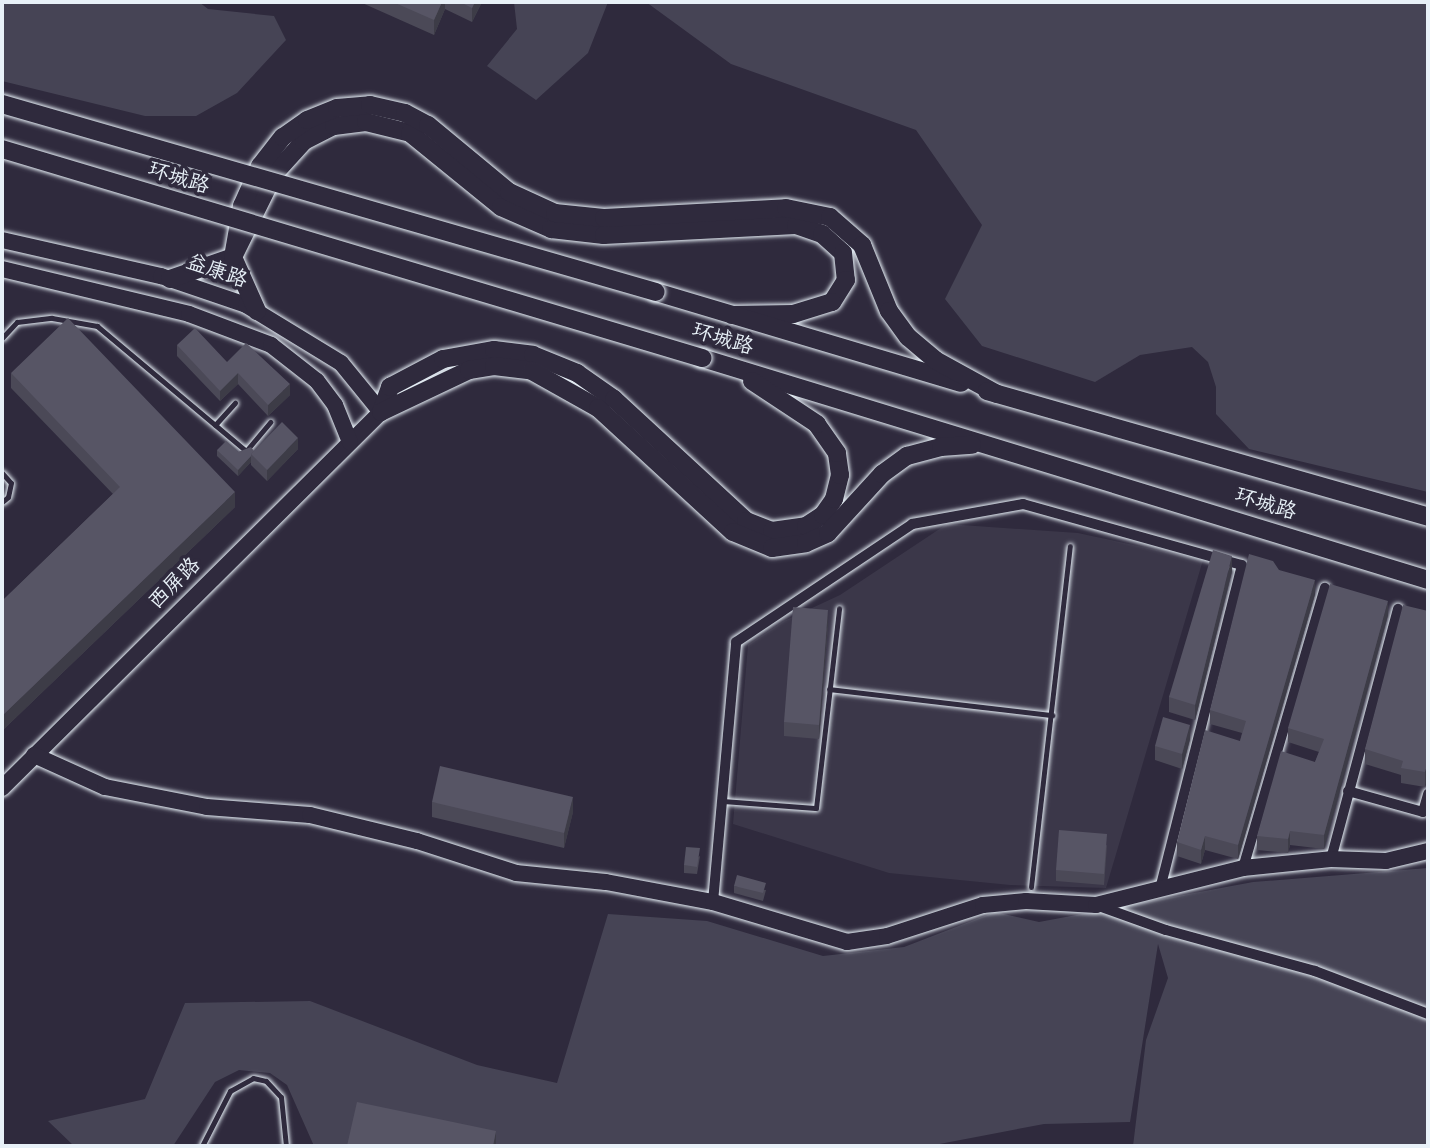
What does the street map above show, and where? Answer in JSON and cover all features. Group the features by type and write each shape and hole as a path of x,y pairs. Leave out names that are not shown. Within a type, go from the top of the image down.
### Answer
{"main road":[{"name":"环城路","path":"2,104 656,292 1016,400 1428,517"},
{"path":"257,311 233,257 247,192 278,142 299,124 326,111 380,106 428,125 509,192 555,214 604,218 786,208 830,217 862,245 889,311 908,337 945,367 997,394"},
{"path":"170,279 233,257 274,174 294,149 334,126 378,123 419,139 501,207 551,229 604,235 796,225 822,234 843,253 848,270 845,285 826,305 793,314 732,315"},
{"name":"环城路","path":"2,149 1428,579"},
{"path":"381,412 390,387 443,359 494,349 533,355 577,373 614,399 746,522 778,531 815,522 827,510 839,487 840,468 834,446 804,414 721,365"},
{"path":"381,412 475,368 504,366 541,375 598,408 720,523 744,539 772,548 806,544 828,533 882,474 907,456 941,446 994,447"}],"street":[{"name":"益康路","path":"2,240 170,279 257,311 341,363 381,412"},
{"path":"2,269 189,314 271,345 317,381 339,414 350,442"},
{"name":"西屏路","path":"4,781 34,755 381,412"},
{"path":"713,902 719,801 736,642 912,524 1023,503 1242,565 1161,885"},
{"path":"1243,868 1319,587 1337,592"},
{"path":"1331,859 1348,791 1403,611 1386,606"},
{"path":"34,755 105,787 207,807 310,815 417,841 516,873 607,882 713,902 847,942 887,936 983,905 1026,901 1096,905 1166,930 1315,971 1428,1014"},
{"path":"1348,791 1423,812 1428,794"},
{"path":"1096,905 1161,885 1243,868 1331,859 1386,861 1428,851"}],"lane":[{"path":"2,338 17,323 52,318 97,326 246,451 270,422"},
{"path":"215,425 235,403"},
{"path":"2,473 11,483 8,497 2,502"},
{"path":"1031,887 1070,546"},
{"path":"719,801 816,808 839,608"},
{"path":"829,689 1052,715"},
{"path":"202,1146 230,1091 253,1078 272,1086 281,1097 286,1146"}],"shaded area":[{"path":"2,2 199,2 208,9 274,16 286,40 237,93 196,116 145,116 2,81"},
{"path":"514,2 608,2 588,53 536,100 487,66 517,29"},
{"path":"646,2 1428,2 1428,492 1249,449 1216,414 1216,387 1208,362 1192,347 1140,355 1095,382 982,346 945,299 982,225 916,130 731,64"},
{"path":"947,524 1078,533 1203,560 1106,888 1010,885 889,873 733,824 748,645 784,621 840,595"},
{"path":"1428,868 1428,1146 1133,1146 1146,1040 1168,978 1158,944 1130,1122 1044,1124 929,1146 314,1146 287,1085 270,1073 239,1070 215,1082 173,1146 74,1146 48,1121 145,1099 185,1003 310,1001 477,1065 557,1083 608,914 707,921 823,956 904,947 995,912 1039,922 1253,882"}],"building":[{"path":"393,2 442,2 434,20"},
{"path":"460,2 475,2 472,8"},
{"path":"68,318 235,492 4,714 2,596 4,599 120,487 11,373"},
{"path":"195,328 227,362 246,343 290,384 268,405 238,373 220,391 177,345"},
{"path":"282,422 298,438 267,470 251,454"},
{"path":"226,441 238,452 251,447 254,451 238,470 217,450"},
{"path":"1213,550 1232,556 1195,705 1169,697"},
{"path":"1249,554 1273,561 1279,570 1315,580 1238,845 1205,836 1201,850 1177,842 1205,730 1240,741 1246,721 1210,710"},
{"path":"1330,584 1388,601 1324,835 1290,831 1288,839 1257,836 1281,751 1315,762 1324,739 1288,728"},
{"path":"1403,605 1428,611 1428,762 1425,772 1401,768 1403,761 1365,749"},
{"path":"793,607 828,610 819,725 784,722"},
{"path":"1163,717 1190,725 1182,754 1155,746"},
{"path":"440,766 573,797 564,833 432,802"},
{"path":"1059,830 1107,834 1104,874 1056,870"},
{"path":"686,847 700,848 697,867 684,865"},
{"path":"737,875 766,883 763,893 734,886"},
{"path":"357,1102 496,1131 493,1146 347,1146"}]}
